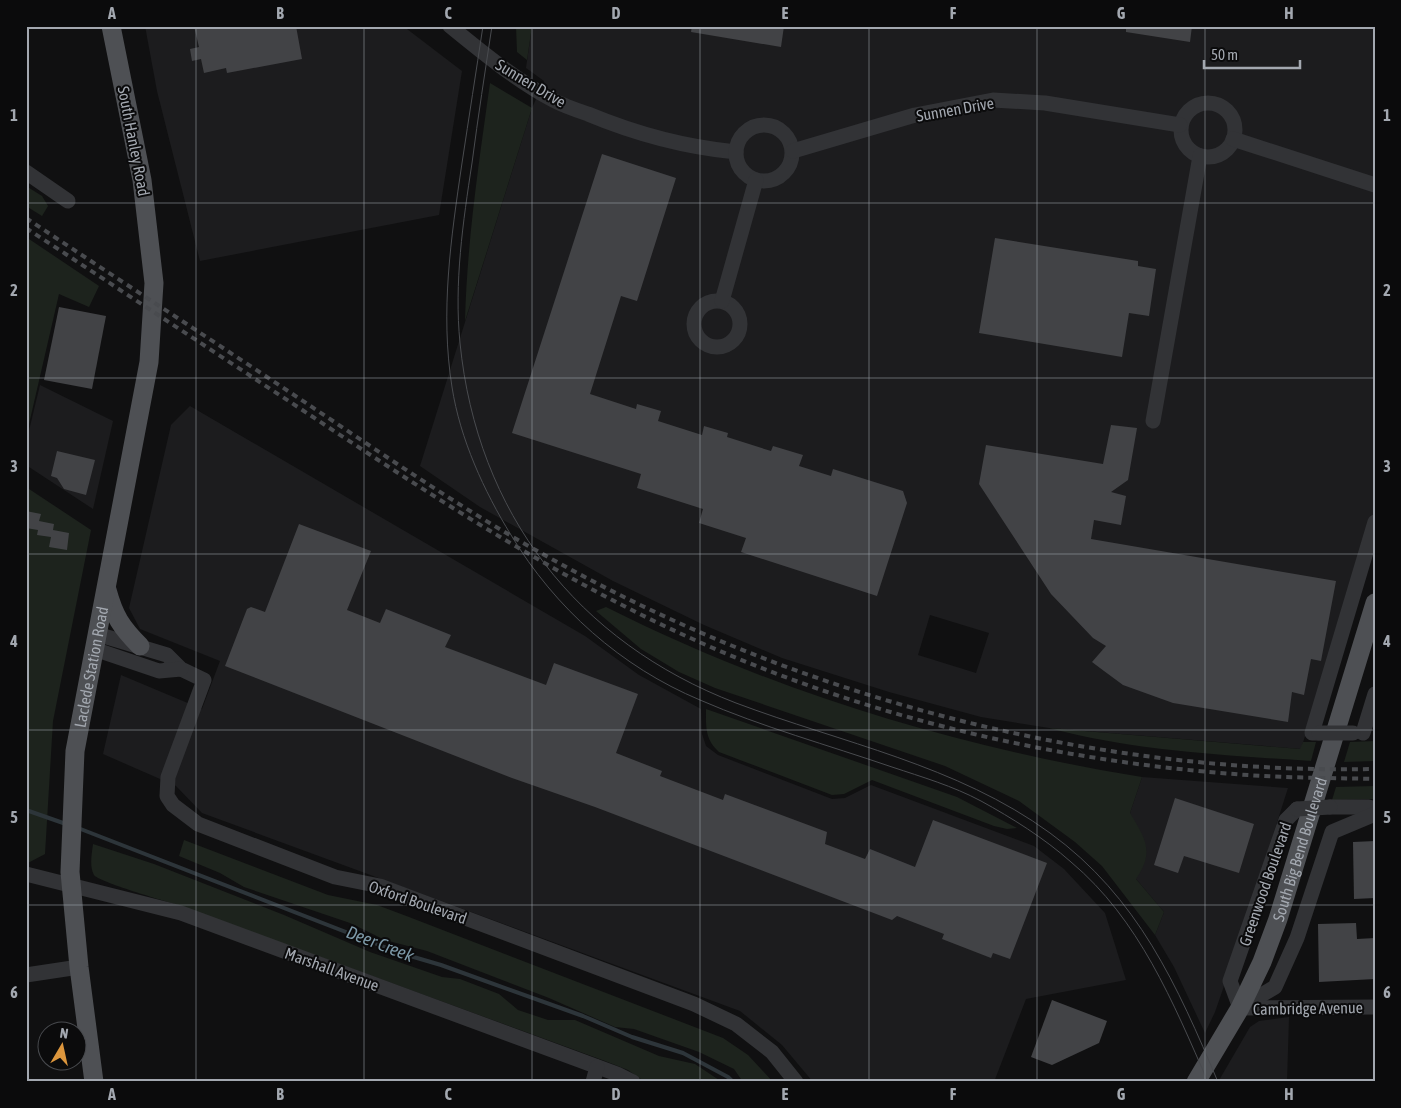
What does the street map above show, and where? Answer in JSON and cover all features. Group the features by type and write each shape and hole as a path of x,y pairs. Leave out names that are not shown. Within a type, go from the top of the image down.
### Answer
{"main road":[{"name":"South Hanley Road","path":"111,26 142,180 152,256"},
{"name":"Laclede Station Road","path":"94,1082 71,886 70,858 75,751 149,362 154,283 152,256"},
{"path":"106,587 115,617 123,629 140,646"},
{"name":"South Big Bend Boulevard","path":"1196,1082 1240,1008 1262,962 1278,919 1375,603"}],"street":[{"name":"Sunnen Drive","path":"450,26 488,56 554,101 624,129 662,140 700,148 736,152"},
{"name":"Sunnen Drive","path":"793,151 915,116 993,100 1045,104 1180,125"},
{"path":"1204,102 1216,104 1227,110 1234,120 1233,139 1227,149 1217,155 1200,156 1184,144 1180,125 1185,114 1193,106 1204,102"},
{"path":"766,125 784,132 790,141 793,151 790,164 782,175 770,180 756,180 743,171 738,162 736,152 739,140 748,130 766,125"},
{"path":"1233,139 1375,185"},
{"path":"1153,421 1200,156"},
{"path":"26,172 68,201"},
{"path":"722,301 756,180"},
{"path":"1375,522 1316,733 1364,733 1375,694"},
{"name":"Oxford Boulevard","path":"96,641 140,646 167,655 181,669 204,680 168,777 166,788 172,805 198,824 335,877 380,886 694,1004 736,1024 772,1052 796,1082"},
{"name":"Oxford Boulevard","path":"96,641 159,671 181,669"},
{"path":"1240,1008 1274,987 1297,938 1332,832 1332,807"},
{"name":"Greenwood Boulevard","path":"1240,1008 1230,981 1286,820 1297,808 1369,807 1375,810"},
{"path":"1332,832 1375,814"},
{"name":"Marshall Avenue","path":"26,874 181,913 633,1082"},
{"path":"26,975 79,967"},
{"name":"Cambridge Avenue","path":"1240,1008 1375,1007"},
{"path":"593,1082 597,1067"}],"shaded area":[{"path":"145,26 403,26 462,71 439,215 200,261 157,91"},
{"path":"516,26 532,26 527,60 517,52"},
{"path":"532,26 1375,26 1375,512 1301,749 1049,728 981,717 889,692 782,658 704,625 613,581 480,507 420,466 532,108 544,81 526,68","holes":["930,615 989,633 976,673 918,655"]},
{"path":"490,83 532,108 465,321 471,231"},
{"path":"26,186 42,196 48,206 42,216 26,206"},
{"path":"26,237 99,286 89,307 59,294 26,437"},
{"path":"40,385 113,421 93,509 26,465 26,443"},
{"path":"190,406 585,636 639,675 701,709 702,734 706,746 718,755 832,799 845,798 871,785 1034,846 1064,869 1105,913 1126,980 1026,999 994,1082 871,1082 865,1080 864,1082 813,1082 782,1045 740,1011 202,813 176,786 103,754 121,675 202,709 220,661 140,629 129,608 171,425"},
{"path":"26,487 91,530 53,721 45,854 26,864"},
{"path":"606,607 735,665 868,713 1004,750 1072,765 1142,777 1130,813 1146,845 1145,861 1136,879 1164,912 1155,935 1102,866 1075,842 1019,801 945,766 715,688 679,672 641,649 596,611"},
{"path":"706,709 957,797 1017,828 1007,829 994,826 872,780 844,794 832,795 719,752 709,738 706,728"},
{"path":"1049,728 1300,749 1303,742 1316,742 1311,761 1146,747 1081,736"},
{"path":"1375,741 1375,761 1344,762 1350,742"},
{"path":"1142,777 1288,788 1231,966 1215,1012 1205,1033 1174,967 1155,935 1164,912 1136,879 1130,813"},
{"path":"1375,786 1375,799 1332,800 1336,787"},
{"path":"184,840 328,895 377,905 723,1038 748,1055 773,1082 743,1082 734,1069 699,1052 634,1029 615,1027 549,998 427,951 385,940 350,923 244,887 220,873 179,856"},
{"path":"93,844 154,864 284,915 370,952 442,977 460,979 499,994 518,1010 548,1020 575,1020 659,1056 695,1064 722,1082 645,1082 628,1070 605,1061 178,905 107,882 94,875 92,871"},
{"path":"1289,1017 1287,1082 1218,1082 1250,1027 1259,1021"}],"building":[{"path":"194,26 296,26 302,59 227,73 226,68 204,73 201,59 192,61 190,49 199,47"},
{"path":"692,26 784,26 781,47 691,32"},
{"path":"1126,26 1192,26 1190,42 1126,32"},
{"path":"602,154 676,178 637,301 621,296 590,394 636,409 637,404 661,411 658,421 702,435 704,426 728,433 727,437 771,451 773,446 803,455 799,466 831,476 833,469 903,491 907,503 877,596 741,552 746,538 699,523 703,509 637,488 641,474 512,433"},
{"path":"995,238 1138,261 1138,266 1156,269 1149,316 1129,313 1122,357 979,333"},
{"path":"59,307 106,316 92,389 44,380"},
{"path":"1111,425 1137,428 1128,480 1111,492 1126,496 1121,525 1094,520 1091,539 1336,581 1321,661 1311,659 1304,695 1292,692 1288,722 1173,703 1123,685 1092,662 1106,646 1093,638 1051,594 979,484 986,445 1103,464"},
{"path":"57,451 95,460 86,495 64,489 57,478 51,476"},
{"path":"26,511 41,514 39,521 54,524 53,530 69,533 67,550 49,547 51,537 37,535 38,530 26,528"},
{"path":"299,524 371,551 347,610 380,623 386,609 451,635 445,647 546,685 554,663 638,694 616,753 662,771 660,776 723,800 725,794 827,832 825,844 865,859 870,849 915,867 933,820 1047,863 1010,959 993,953 991,958 942,939 944,934 897,916 892,920 595,807 512,778 225,666 247,609 251,607 265,612"},
{"path":"1175,798 1254,824 1239,873 1184,856 1178,873 1154,865"},
{"path":"1375,841 1375,898 1354,899 1353,842"},
{"path":"1356,923 1357,939 1375,938 1375,979 1319,982 1318,924"},
{"path":"1052,1000 1107,1021 1099,1043 1052,1065 1031,1057"}],"waterway":[{"name":"Deer Creek","path":"26,810 66,824"},
{"name":"Deer Creek","path":"78,828 400,953 441,965 583,1016 632,1037 683,1053 728,1077 733,1082"}],"tram line":[{"path":"483,26 454,219 448,275 447,331 449,359 456,406 474,464 501,518 529,562 569,611 617,653 643,671 723,710 926,778 959,791 1004,814 1050,845 1095,885 1116,909 1135,936 1167,992 1208,1082"},
{"path":"492,26 460,253 458,298 460,343 470,405 488,462 513,516 545,564 583,607 628,645 679,677 736,703 938,773 977,790 1014,810 1050,833 1081,858 1108,885 1152,945 1187,1011 1218,1082"}],"railway":[{"path":"26,218 490,523 559,563 653,611 750,653 851,689 954,719 1058,742 1164,758 1270,767 1375,769"},
{"path":"26,228 461,513 613,601 720,651 785,677 851,700 918,720 986,737 1055,751 1193,770 1277,777 1375,779"}]}
